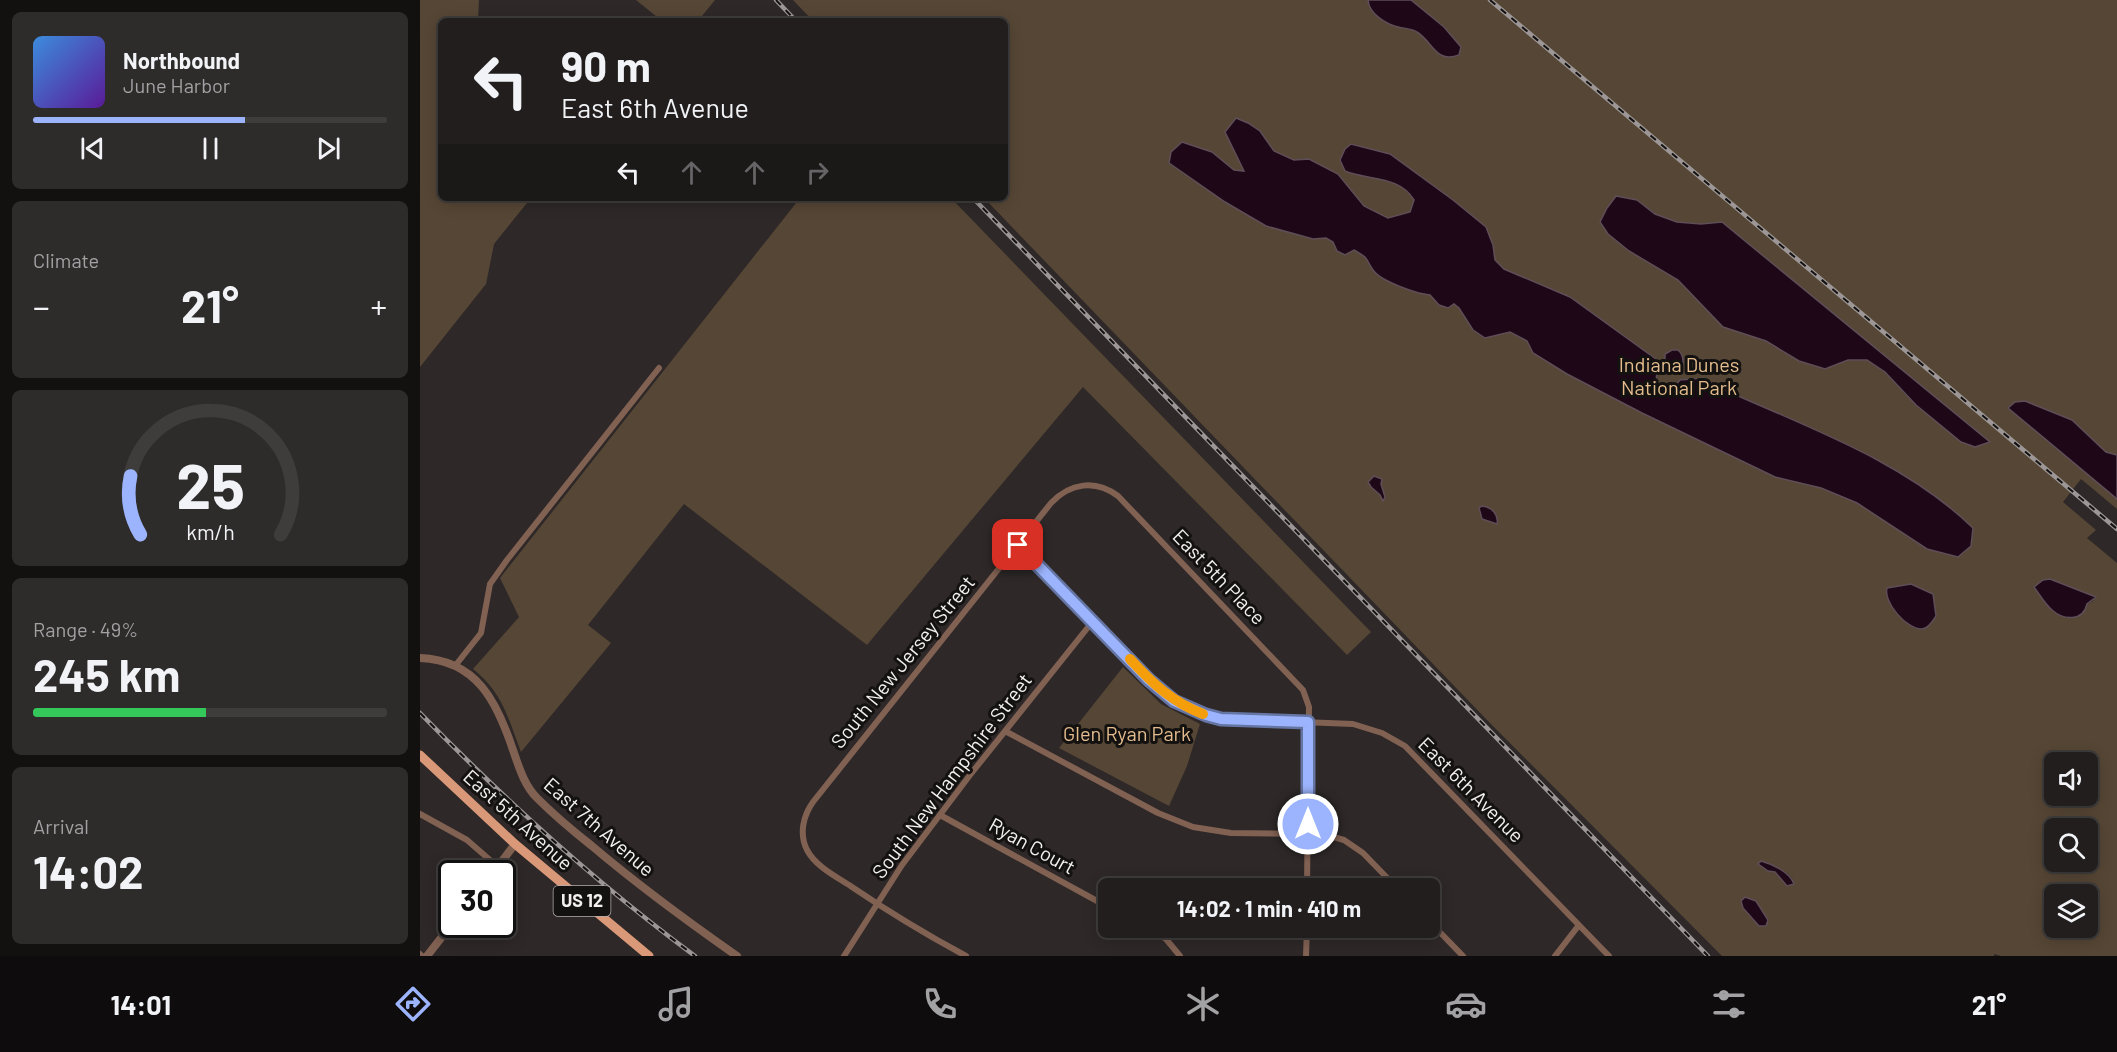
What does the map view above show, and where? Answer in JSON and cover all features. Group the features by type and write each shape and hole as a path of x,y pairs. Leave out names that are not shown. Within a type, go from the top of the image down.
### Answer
{"main road":[{"name":"East 5th Avenue","path":"420,755 515,844 650,956"}],"street":[{"path":"455,666 481,633 490,584 659,368"},
{"name":"East 5th Place","path":"1076,487 1086,485 1103,487 1125,503 1298,682 1307,696 1309,707 1307,878"},
{"name":"South New Jersey Street","path":"877,904 821,866 811,856 805,844 804,822 813,802 1058,496 1076,487"},
{"name":"East 6th Avenue","path":"1018,545 1161,691 1188,708 1221,719 1339,722 1368,727 1405,746 1609,956"},
{"name":"South New Hampshire Street","path":"844,956 902,865 1093,621"},
{"name":"East 7th Avenue","path":"420,658 437,660 455,666 477,681 494,701 522,776 536,797 633,880 737,956"},
{"path":"1005,731 1158,813 1185,824 1231,833 1308,834 1333,837 1354,846 1387,878"},
{"path":"420,814 461,837 485,860"},
{"name":"Ryan Court","path":"940,815 1098,902"},
{"path":"503,860 515,844"},
{"path":"877,904 966,956"},
{"path":"1555,956 1579,925"},
{"path":"1440,932 1463,956"},
{"path":"427,956 441,938"},
{"path":"1164,938 1180,956"},
{"path":"1306,956 1307,938"}],"green space":[{"path":"420,0 479,0 478,18 438,18 438,201 529,201 494,244 486,284 420,367"},
{"path":"636,0 715,0 700,18 658,18"},
{"name":"Indiana Dunes National Park","path":"793,0 2117,0 2117,509 2081,479 2063,502 2096,530 2087,538 2117,563 2117,956 2001,956 1994,954 1994,956 1722,956 1487,720 987,201 1008,201 1008,18 810,18","holes":["2034,587 2094,600 2087,605 2053,611","1769,864 1787,873 1793,879 1783,882 1775,872 1768,871"]},
{"path":"798,201 954,201 1371,632 1347,655 1083,387 867,645 684,504 588,625 611,643 521,752 498,697 473,669 519,617 500,578"},
{"name":"Glen Ryan Park","path":"1123,667 1161,704 1200,724 1187,766 1169,806 1059,748"}],"shaded area":[{"path":"1368,0 1411,0 1444,27 1461,47 1459,55 1445,57 1435,51 1417,32 1383,21 1371,10"},
{"path":"1236,118 1260,131 1274,151 1294,160 1309,159 1338,174 1364,206 1388,218 1410,212 1414,200 1408,192 1392,182 1345,171 1340,160 1345,149 1351,144 1390,154 1486,227 1493,245 1495,260 1504,269 1570,297 1660,362 1656,378 1661,394 1670,392 1680,380 1704,378 1718,387 1852,447 1885,464 1946,504 1973,528 1971,546 1958,557 1927,549 1857,503 1821,488 1775,477 1567,374 1533,353 1527,341 1510,332 1485,338 1473,330 1454,304 1448,308 1439,305 1430,295 1408,290 1383,278 1373,270 1365,257 1354,250 1345,255 1337,251 1333,242 1326,238 1313,239 1266,226 1225,202 1169,163 1171,152 1182,142 1212,152 1234,170 1244,171 1225,132"},
{"path":"1616,196 1637,200 1655,214 1677,222 1701,224 1722,222 1990,442 1975,447 1961,442 1916,405 1885,372 1867,360 1848,360 1825,369 1799,361 1766,341 1723,327 1678,280 1629,251 1608,234 1600,222"},
{"path":"1678,350 1683,359 1682,370 1675,373 1670,372 1665,362 1665,354"},
{"path":"2025,401 2072,420 2106,452 2117,455 2117,499 2008,408 2015,402"},
{"path":"1374,476 1382,479 1381,484 1385,497 1383,501 1368,482"},
{"path":"1482,506 1494,512 1497,524 1482,519 1479,508"},
{"path":"2050,579 2096,597 2087,604 2081,614 2072,618 2062,616 2049,608 2034,587 2043,580"},
{"path":"1911,584 1933,594 1936,616 1924,629 1916,628 1903,620 1892,607 1887,594 1887,588"},
{"path":"1761,861 1785,872 1794,884 1787,886 1775,872 1768,871 1758,864"},
{"path":"1745,897 1756,901 1768,920 1766,926 1759,926 1743,908 1741,901"}],"railway":[{"path":"776,0 793,18"},
{"path":"1490,0 2117,529"},
{"path":"976,201 1708,956"},
{"path":"420,713 485,778 553,840 622,900 695,956"}],"slow traffic":[{"path":"1130,659 1149,680 1174,701 1203,714"}],"route":[{"path":"1018,545 1149,680 1174,701 1221,719 1308,722 1308,824"}]}
